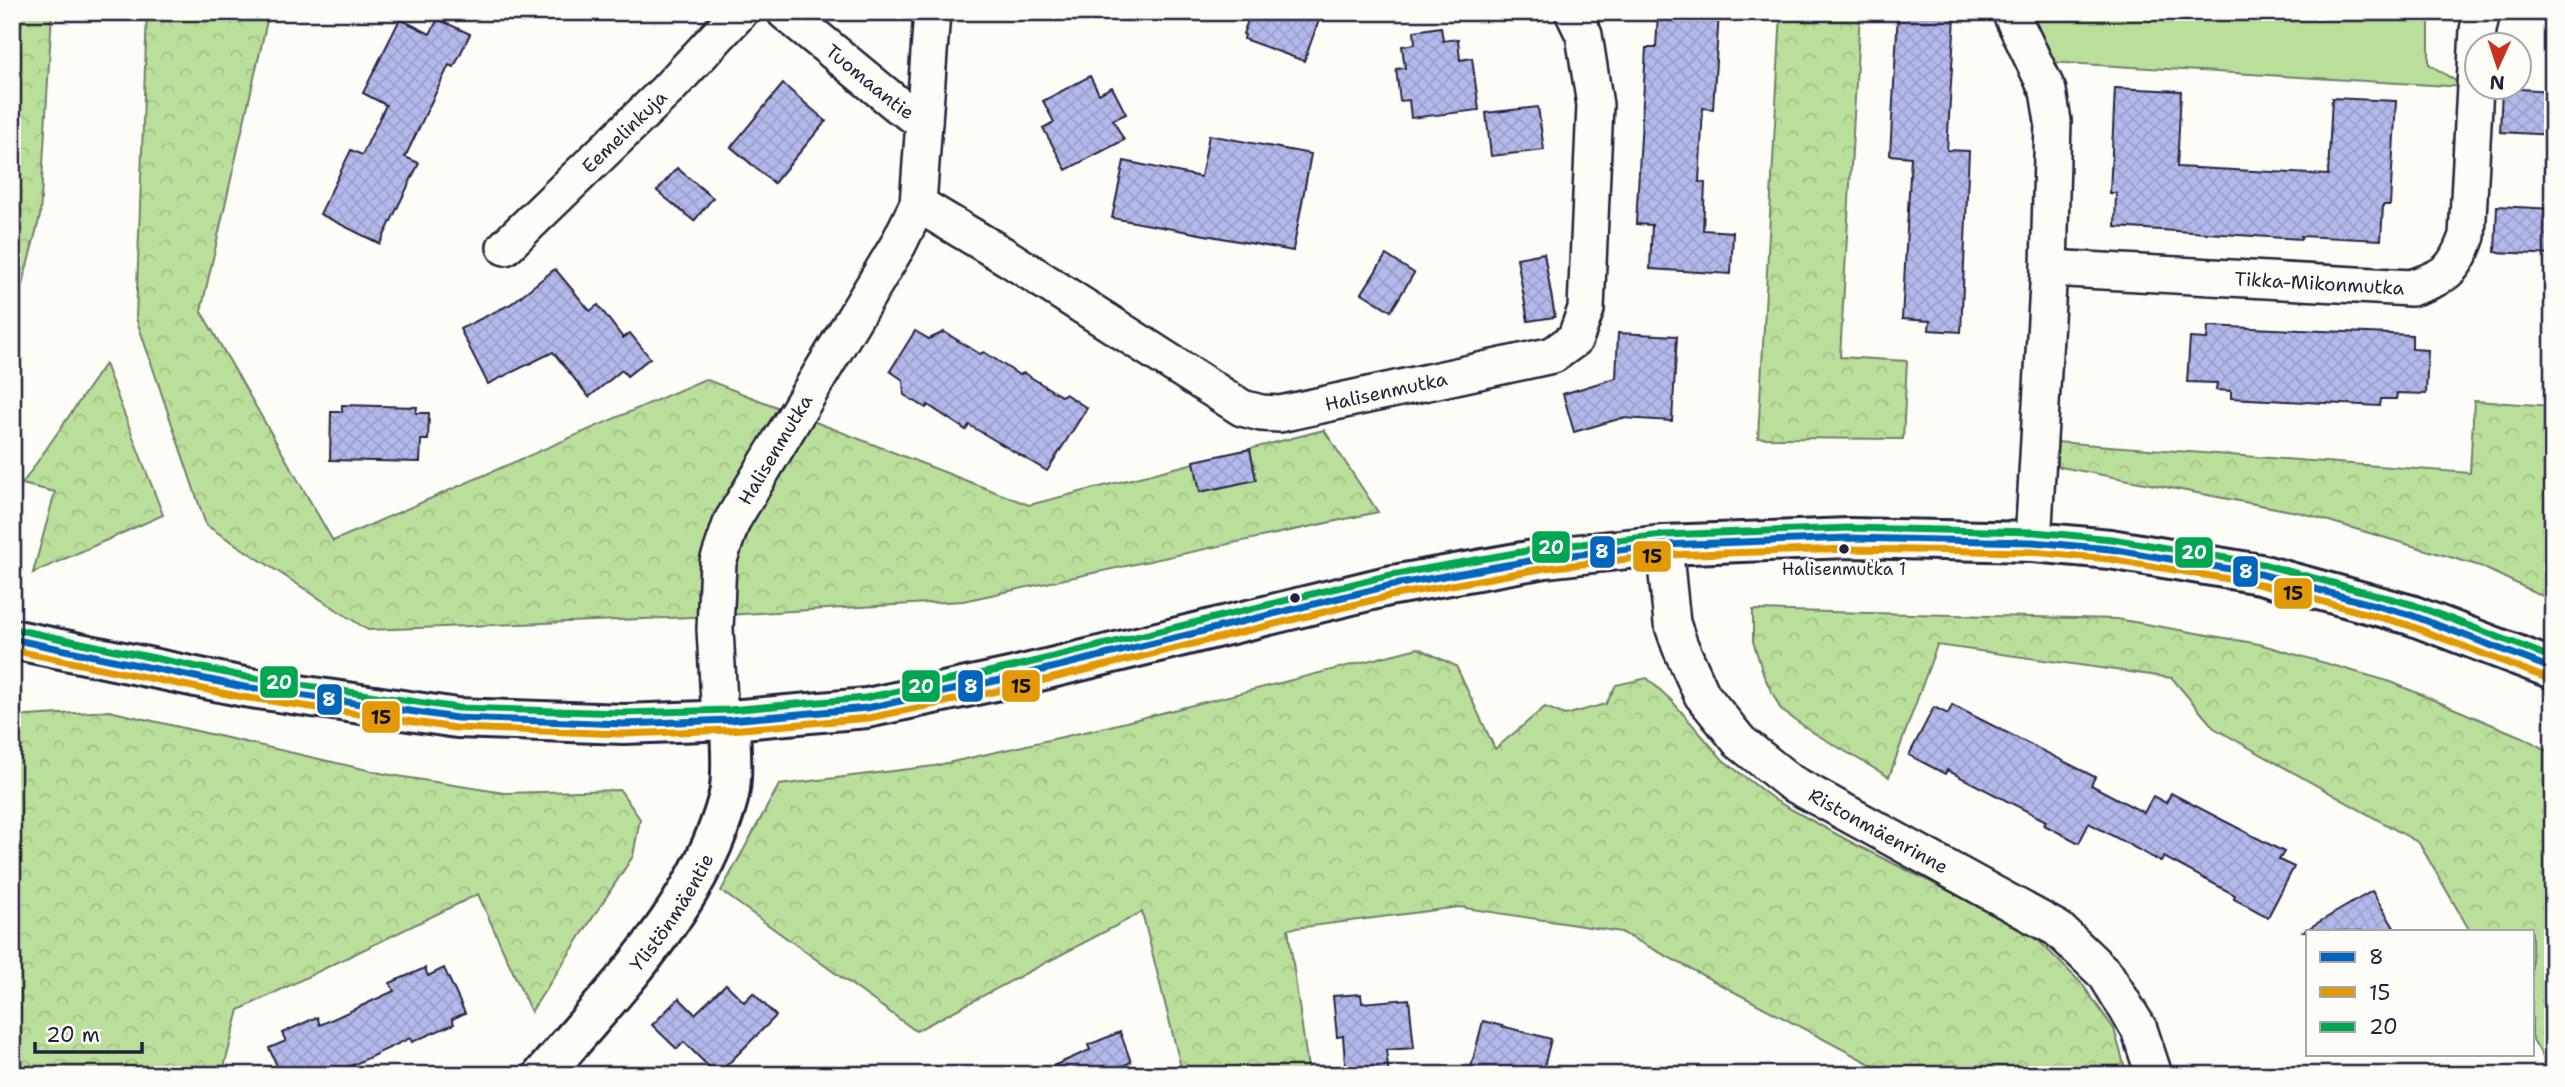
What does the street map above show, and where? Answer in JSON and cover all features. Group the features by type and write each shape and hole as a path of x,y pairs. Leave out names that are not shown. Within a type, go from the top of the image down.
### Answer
{"street":[{"name":"Eemelinkuja","path":"505,247 667,90 740,12"},
{"name":"Tuomaantie","path":"785,12 898,105 924,122"},
{"name":"Halisenmutka","path":"725,720 715,629 718,562 732,521 898,245 918,204 932,12"},
{"name":"Halisenmutka","path":"918,204 1008,258 1242,408 1261,414 1280,414 1553,355 1575,338 1586,309 1595,105 1584,35 1573,12"},
{"path":"2010,12 2048,91 2053,121 2049,268 2033,542"},
{"name":"Tikka-Mikonmutka","path":"2049,268 2411,288 2438,279 2458,262 2468,236 2478,30 2482,12"},
{"path":"12,639 244,687 457,718 624,724 725,720 867,708 1014,677 1388,586 1545,558 1664,545 1849,538 2033,542 2110,549 2260,574 2411,615 2553,669"},
{"name":"Ristonmäenrinne","path":"1664,545 1672,623 1680,646 1702,695 1740,742 1790,782 2058,929 2106,975 2139,1029 2154,1075"},
{"name":"Ylistönmäentie","path":"543,1075 652,945 702,870 729,797 725,720"}],"green space":[{"path":"12,12 52,12 40,216 12,325"},
{"path":"147,12 269,12 201,311 333,541 705,379 1029,505 1324,430 1378,512 963,601 692,617 368,630 206,525 136,318"},
{"path":"1781,12 1860,12 1840,357 1907,361 1903,439 1758,438"},
{"path":"2025,12 2429,12 2429,64 2464,87 2049,62"},
{"path":"105,364 163,515 33,573 55,492 22,484"},
{"path":"2474,401 2553,406 2553,601 2480,566 2302,513 2055,466 2057,442 2470,473"},
{"path":"1753,610 2117,619 2259,644 2391,682 2524,738 2553,754 2553,1074 2534,1041 2534,930 2469,930 2419,843 2214,728 2172,678 1937,645 1889,777 1814,733 1781,710 1764,676 1753,641"},
{"path":"1418,648 1456,666 1495,749 1545,707 1565,715 1606,704 1616,685 1647,678 1672,701 1723,760 1776,801 2039,941 2082,984 2114,1029 2127,1075 1891,1075 1621,932 1459,907 1288,929 1309,1075 1183,1075 1142,912 916,1031 721,891 779,785 934,766 1102,728"},
{"path":"109,711 385,774 504,793 620,790 640,819 633,856 531,1012 478,894 239,1010 222,1075 12,1075 12,717"}],"building":[{"path":"1251,12 1322,12 1304,61 1244,39 1243,34"},
{"path":"1658,12 1719,12 1713,109 1703,108 1699,182 1705,183 1703,230 1733,232 1731,274 1650,269 1652,225 1636,224 1646,48 1656,48"},
{"path":"1898,13 1955,16 1947,150 1969,151 1961,332 1929,330 1930,321 1902,319 1911,157 1890,155"},
{"path":"400,19 430,34 438,19 470,34 454,67 449,65 405,157 419,163 380,244 320,214 351,150 362,155 386,105 363,93"},
{"path":"1441,27 1443,41 1458,39 1460,60 1472,58 1479,110 1411,118 1409,100 1400,101 1396,69 1405,68 1402,46 1415,44 1414,31"},
{"path":"1090,76 1099,94 1112,87 1126,114 1113,120 1124,140 1066,170 1043,128 1054,122 1043,101"},
{"path":"783,84 826,121 774,183 731,147"},
{"path":"2115,88 2181,91 2177,167 2328,175 2332,98 2396,101 2390,205 2383,205 2381,240 2301,236 2301,239 2115,227 2116,193 2110,193"},
{"path":"2534,90 2553,91 2553,135 2500,132 2501,102 2534,102"},
{"path":"1538,107 1544,150 1491,156 1486,113"},
{"path":"1209,135 1311,154 1293,251 1112,218 1124,161 1201,177"},
{"path":"677,168 713,198 694,221 657,191"},
{"path":"2497,206 2553,209 2553,255 2495,252"},
{"path":"1544,253 1555,317 1528,321 1517,258"},
{"path":"1386,255 1414,273 1391,311 1362,293"},
{"path":"555,269 590,311 598,305 623,338 630,333 650,358 627,376 622,370 589,397 553,352 488,384 460,329 511,304"},
{"path":"2208,326 2412,335 2412,349 2428,350 2426,394 2397,393 2396,399 2381,399 2380,406 2231,398 2231,391 2216,390 2217,383 2187,382 2190,338 2207,339"},
{"path":"915,331 929,339 944,332 980,354 984,352 1019,375 1024,373 1061,396 1065,394 1087,408 1047,471 969,425 966,430 928,405 926,408 904,395 903,380 890,371"},
{"path":"1618,333 1677,336 1672,421 1622,418 1574,432 1563,394 1616,378"},
{"path":"342,405 417,407 416,413 429,413 428,440 421,440 420,462 330,460 331,412 342,412"},
{"path":"1250,449 1256,480 1200,492 1194,461"},
{"path":"1952,705 2095,777 2091,785 2144,813 2153,796 2166,803 2171,793 2284,852 2279,860 2294,867 2268,917 2234,899 2235,895 2164,857 2161,862 2089,823 2079,843 2044,825 2046,821 1947,770 1945,774 1909,755 1934,707 1948,714"},
{"path":"2372,891 2395,930 2306,930 2304,931"},
{"path":"425,968 428,976 444,968 465,1013 452,1019 454,1024 412,1042 410,1038 332,1075 281,1075 269,1048 286,1041 282,1033 317,1017 320,1025 394,991 390,983"},
{"path":"726,984 744,1002 753,993 776,1016 717,1075 684,1042 677,1049 652,1025 679,998 695,1014"},
{"path":"1361,994 1362,1003 1409,999 1414,1048 1386,1050 1389,1075 1346,1075 1343,1036 1337,1037 1333,996"},
{"path":"1483,1021 1551,1039 1542,1075 1469,1075"},
{"path":"1120,1032 1131,1062 1122,1066 1125,1075 1032,1075 1090,1050 1088,1045"}],"transit line":[{"name":"20","path":"14,629 246,677 458,708 624,713 729,710 865,698 1012,667 1386,576 1543,548 1664,535 1849,528 2034,532 2112,539 2262,564 2414,605 2553,658"},
{"name":"8","path":"12,639 244,687 457,718 624,724 730,720 867,708 1014,677 1388,586 1545,558 1664,545 1849,538 2033,542 2110,549 2260,574 2411,615 2553,669"},
{"name":"15","path":"12,650 242,697 455,728 624,734 730,730 869,718 1016,687 1390,596 1546,568 1665,555 1849,549 2032,552 2109,559 2258,584 2408,625 2549,679"}],"place":[{"name":"Halisenmutka 1","path":"1844,549"}]}
